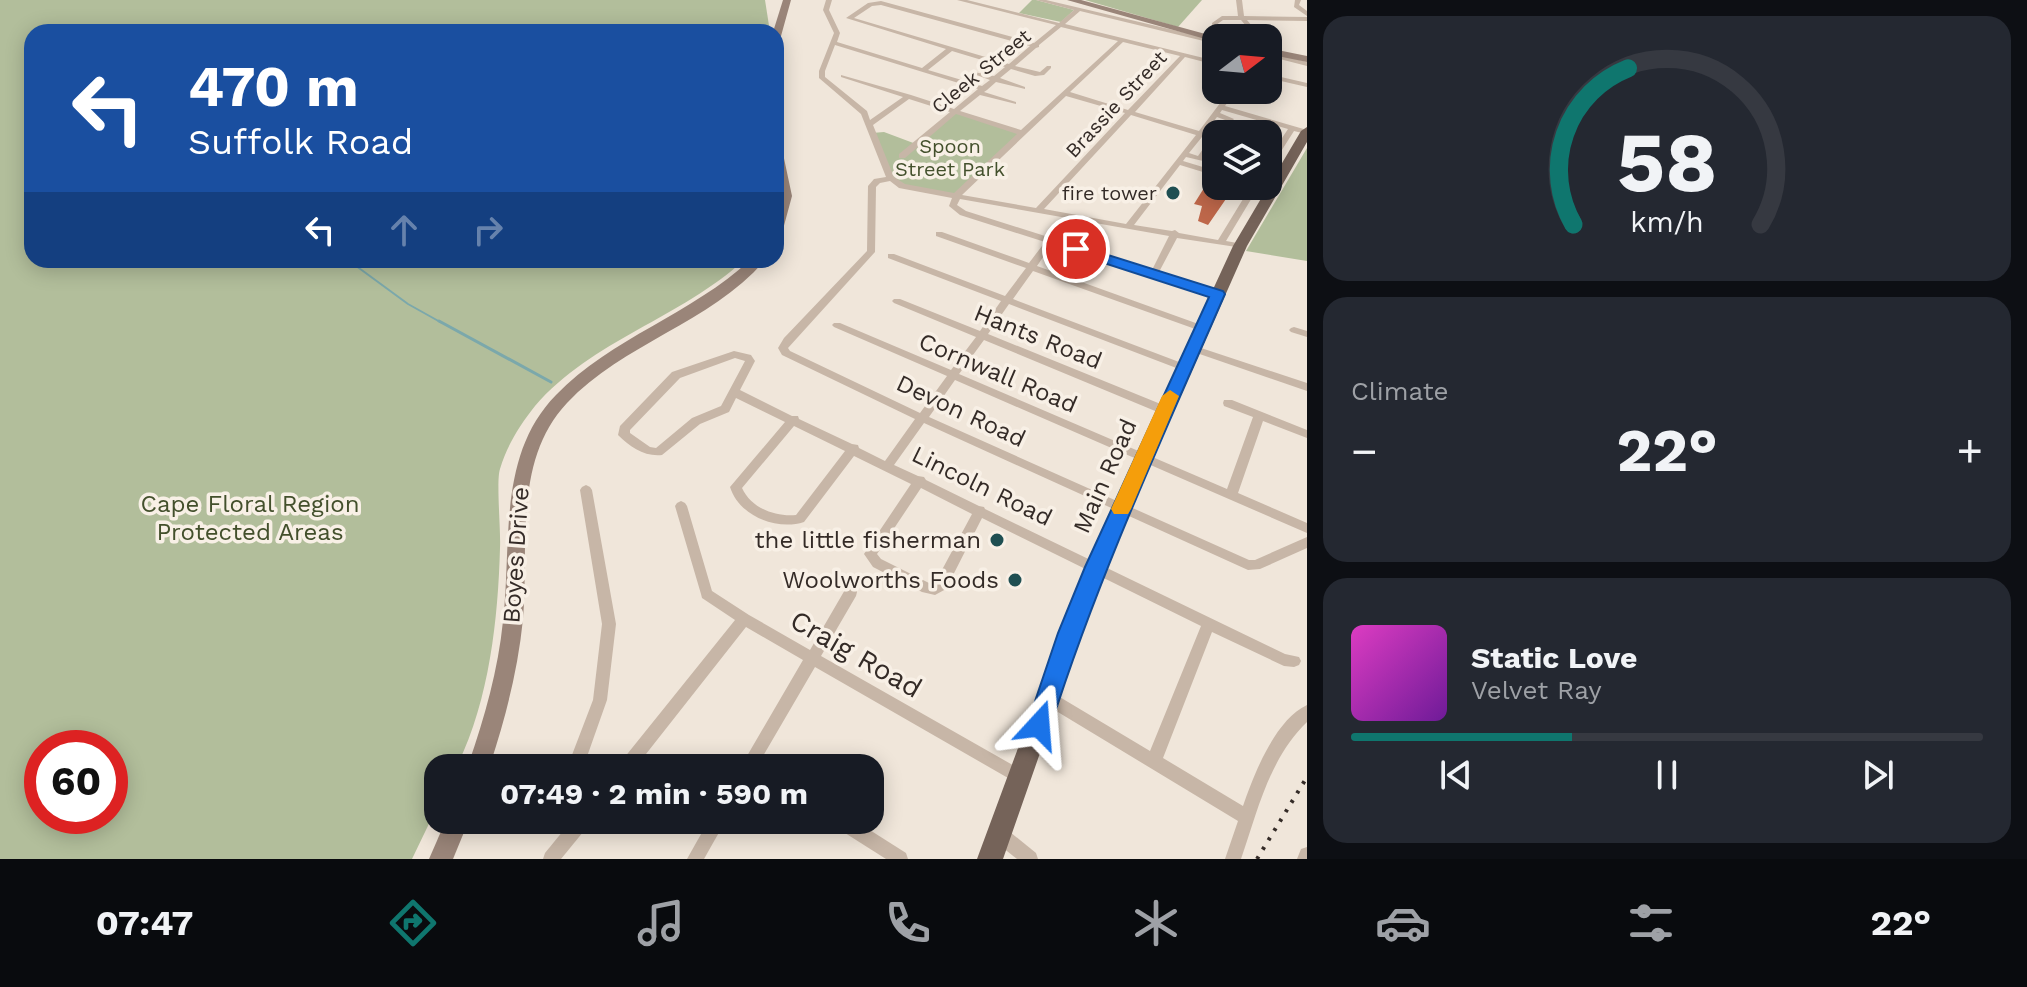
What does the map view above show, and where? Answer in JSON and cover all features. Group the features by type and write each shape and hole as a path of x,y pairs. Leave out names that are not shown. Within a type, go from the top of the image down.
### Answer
{"main road":[{"path":"780,24 787,0"},
{"path":"1071,0 1202,36"},
{"name":"Main Road","path":"990,859 1095,567 1201,328 1240,246 1302,130"},
{"name":"Boyes Drive","path":"482,754 507,665 515,596 519,487 535,436 561,400 580,382 721,292 749,268"},
{"path":"441,859 452,834"}],"street":[{"path":"829,0 826,10 837,33 821,76 862,110 891,178 905,187 1240,246"},
{"path":"960,0 1202,60"},
{"path":"1039,0 1202,37"},
{"path":"1239,0 1242,19 1247,24"},
{"path":"1298,0 1296,6 1307,16"},
{"path":"1037,46 881,3 870,4 850,19 1040,74 1049,67"},
{"name":"Cleek Street","path":"902,156 1079,9"},
{"path":"1214,24 1219,18 1307,16"},
{"path":"1122,40 1022,133 958,197 953,206 958,211 1218,294"},
{"path":"834,43 925,69 1014,103"},
{"path":"925,69 951,49"},
{"name":"Brassie Street","path":"1038,210 1184,55"},
{"path":"976,73 1023,88"},
{"path":"843,76 1022,133"},
{"path":"939,86 951,78"},
{"path":"1282,79 1307,85"},
{"path":"1065,93 1200,134"},
{"path":"869,124 909,96"},
{"path":"1129,226 1225,104"},
{"path":"1220,113 1302,130"},
{"path":"1220,113 1229,120"},
{"path":"1282,151 1302,130"},
{"path":"1180,158 1200,159 1202,156"},
{"path":"1180,158 1202,168"},
{"name":"Devon Road","path":"891,178 877,181 872,186 871,252 788,340 784,351 823,373 1248,565 1256,565 1307,542"},
{"path":"1221,242 1245,200"},
{"path":"1237,215 1254,220"},
{"path":"1154,274 1175,233"},
{"path":"939,234 1201,328"},
{"path":"888,465 1050,241"},
{"path":"891,256 1183,367"},
{"name":"Hants Road","path":"897,301 1164,410"},
{"name":"Cornwall Road","path":"837,325 1307,528"},
{"path":"1294,330 1307,334"},
{"path":"1192,348 1307,387"},
{"path":"738,354 750,361 736,393 722,412 696,421 658,452 648,451 624,435 624,429 676,375 738,354"},
{"name":"Lincoln Road","path":"736,393 1284,660 1294,661"},
{"path":"1228,403 1307,434"},
{"path":"1231,495 1259,416"},
{"path":"794,419 736,487 740,499 775,520 791,523 800,519 854,448"},
{"path":"920,480 870,554 877,563 935,589 941,585 980,510"},
{"path":"580,754 600,700 609,624 586,490"},
{"name":"Craig Road","path":"681,506 707,594 744,619 1020,777"},
{"path":"760,754 851,592"},
{"path":"636,754 744,619"},
{"path":"1154,761 1209,623"},
{"path":"1048,698 1246,817"},
{"path":"1233,859 1271,755 1290,726 1307,712"},
{"path":"551,859 571,834"},
{"path":"695,859 710,834"},
{"path":"862,834 900,859"},
{"path":"999,834 1030,859"}],"green space":[{"name":"Cape Floral Region Protected Areas","path":"0,0 765,0 769,24 24,24 24,268 734,268 693,298 610,346 558,383 535,406 514,436 499,475 497,604 484,689 462,754 424,754 424,834 412,859 0,859"},
{"path":"1032,0 1074,10 1061,22 1019,13"},
{"path":"1085,0 1202,0 1178,27"},
{"name":"Spoon Street Park","path":"957,112 1022,133 958,197 905,187 893,181 872,133 884,132 916,144"},
{"path":"1307,148 1307,261 1246,251 1276,200 1282,200 1282,190"}],"building":[{"path":"1202,191 1202,200 1225,200 1208,225 1198,221 1202,206 1194,204"}],"waterway":[{"path":"359,268 408,304 442,323"},
{"path":"439,321 551,382"}],"railway":[{"path":"1257,859 1307,777"}],"slow traffic":[{"path":"1121,509 1170,396"}],"place":[{"name":"fire tower","path":"1173,193"},
{"name":"the little fisherman","path":"997,540"},
{"name":"Woolworths Foods","path":"1015,580"}],"route":[{"path":"1039,725 1069,633 1095,567 1218,294 1076,249"}]}
